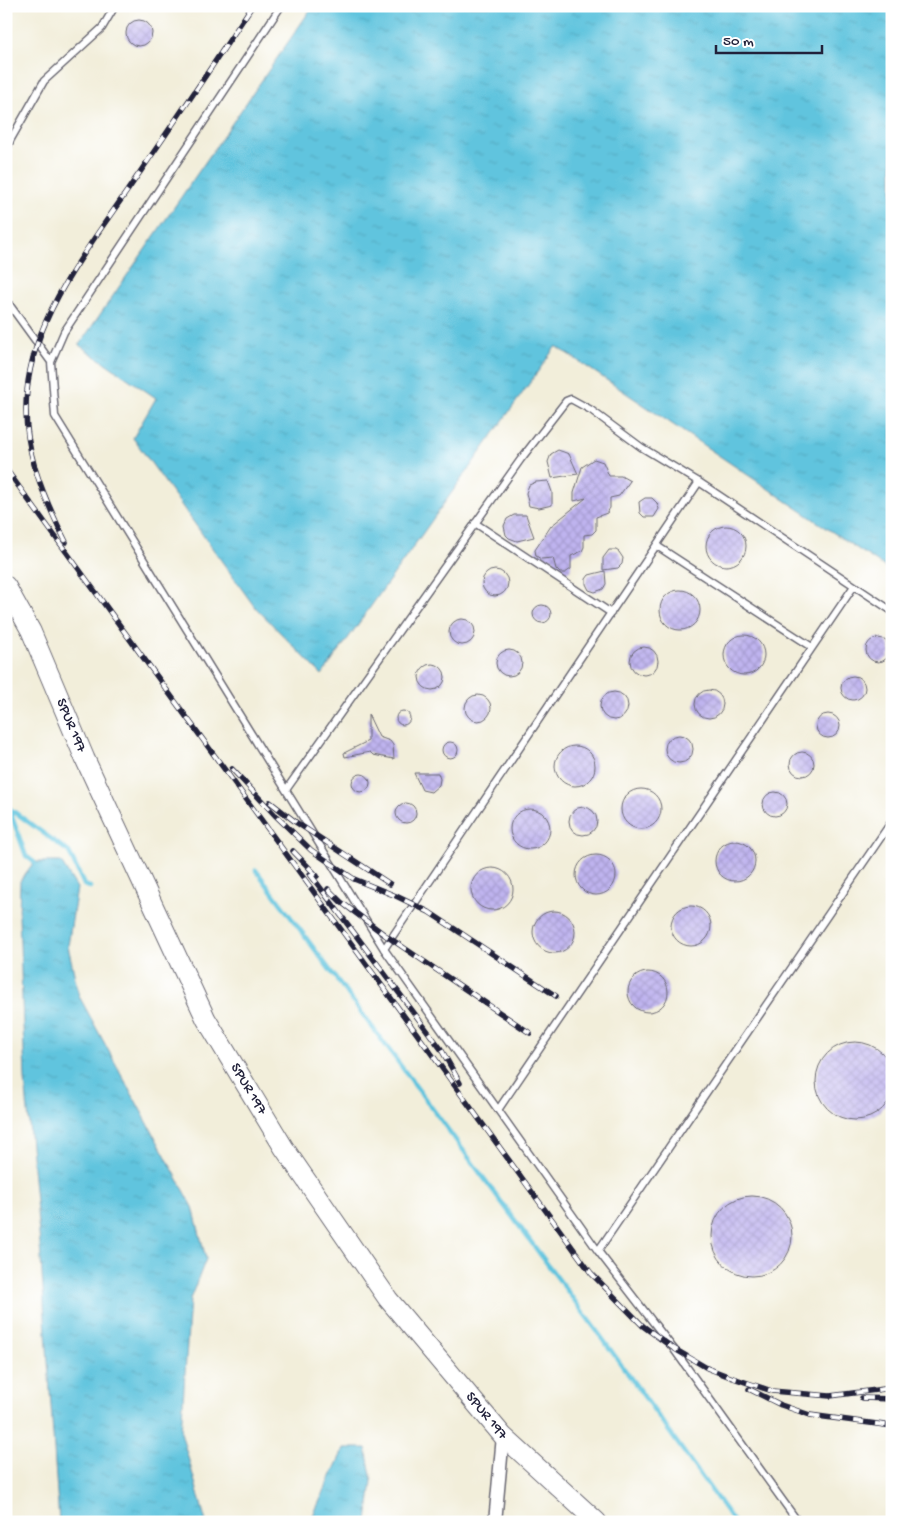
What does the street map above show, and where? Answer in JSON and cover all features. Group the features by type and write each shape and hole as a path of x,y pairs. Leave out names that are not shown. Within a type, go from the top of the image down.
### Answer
{"main road":[{"name":"SPUR 197","path":"6,586 32,631 85,759 206,1019 284,1148 388,1299 503,1436 597,1522"}],"street":[{"path":"495,1522 503,1436"}],"lane":[{"path":"6,150 44,81 102,28 116,6"},
{"path":"281,6 64,332 51,362 55,416 384,949 598,1251 673,1348 798,1522"},
{"path":"6,300 51,362"},
{"path":"286,790 521,459 566,401 571,399 591,410 641,447 699,482 892,611"},
{"path":"384,949 699,482"},
{"path":"475,523 611,613"},
{"path":"656,546 812,647"},
{"path":"498,1110 854,586"},
{"path":"598,1251 892,821"}],"water":[{"path":"313,6 892,6 892,572 556,346 322,675 254,606 133,438 156,398 79,345"},
{"path":"34,862 61,862 77,888 68,946 79,996 193,1207 206,1259 190,1299 181,1432 206,1522 59,1522 40,1245 25,1079 19,916 20,881"},
{"path":"344,1448 366,1448 372,1481 367,1522 310,1522"}],"building":[{"path":"139,20 148,24 152,33 148,42 139,46 130,42 126,33 130,24"},
{"path":"558,450 569,454 578,474 552,478 548,462 551,454"},
{"path":"594,459 603,462 609,476 621,476 630,481 619,496 610,498 610,508 607,513 596,517 596,530 592,534 584,535 582,551 571,556 571,569 565,573 560,573 556,569 553,558 541,559 536,556 535,550 551,526 586,498 574,501 574,493 582,467"},
{"path":"548,481 552,492 552,505 539,508 529,506 526,493 529,485"},
{"path":"645,498 652,498 657,503 659,509 654,517 644,517 640,513 639,502"},
{"path":"514,515 526,515 534,537 517,541 506,535 504,526 507,519"},
{"path":"726,526 740,532 746,546 740,560 726,566 712,560 706,546 712,532"},
{"path":"609,550 619,552 623,558 622,564 618,568 603,570 603,558"},
{"path":"495,570 504,574 508,583 504,592 495,596 486,592 482,583 486,574"},
{"path":"605,571 606,584 603,589 595,592 589,590 586,579 589,575"},
{"path":"680,590 694,596 700,610 694,624 680,630 666,624 660,610 666,596"},
{"path":"542,605 548,608 551,614 548,620 542,623 536,620 533,614 536,608"},
{"path":"462,619 471,623 475,632 471,641 462,645 453,641 449,632 453,623"},
{"path":"744,635 758,641 764,655 758,669 744,675 730,669 724,655 730,641"},
{"path":"878,638 886,642 890,650 886,658 878,662 870,658 866,650 870,642"},
{"path":"644,647 654,651 658,661 654,671 644,675 634,671 630,661 634,651"},
{"path":"509,650 518,654 522,663 518,672 509,676 500,672 496,663 500,654"},
{"path":"432,664 441,668 445,677 441,686 432,690 423,686 419,677 423,668"},
{"path":"853,676 861,680 865,688 861,696 853,700 845,696 841,688 845,680"},
{"path":"709,690 719,694 723,704 719,714 709,718 699,714 695,704 699,694"},
{"path":"614,692 624,696 628,706 624,716 614,720 604,716 600,706 604,696"},
{"path":"478,695 487,699 491,708 487,717 478,721 469,717 465,708 469,699"},
{"path":"400,711 406,711 410,718 406,725 400,725 396,721 396,715"},
{"path":"368,714 379,737 390,741 393,745 394,759 373,755 370,752 345,757 344,753 368,741"},
{"path":"828,714 836,718 840,726 836,734 828,738 820,734 816,726 820,718"},
{"path":"679,735 689,739 693,749 689,759 679,763 669,759 665,749 669,739"},
{"path":"447,742 453,742 458,747 456,756 447,758 442,753 442,747"},
{"path":"575,746 589,752 595,766 589,780 575,786 561,780 555,766 561,752"},
{"path":"802,752 810,756 814,764 810,772 802,776 794,772 790,764 794,756"},
{"path":"414,773 438,773 439,785 431,792 422,790"},
{"path":"357,774 365,774 370,779 368,790 357,792 352,787 352,779"},
{"path":"641,789 655,795 661,809 655,823 641,829 627,823 621,809 627,795"},
{"path":"775,792 783,796 787,804 783,812 775,816 767,812 763,804 767,796"},
{"path":"406,803 413,806 416,813 413,820 406,823 399,820 396,813 399,806"},
{"path":"583,807 593,811 597,821 593,831 583,835 573,831 569,821 573,811"},
{"path":"530,809 544,815 550,829 544,843 530,849 516,843 510,829 516,815"},
{"path":"735,841 749,847 755,861 749,875 735,881 721,875 715,861 721,847"},
{"path":"596,855 610,861 616,875 610,889 596,895 582,889 576,875 582,861"},
{"path":"492,868 507,874 513,889 507,904 492,910 477,904 471,889 477,874"},
{"path":"691,906 705,912 711,926 705,940 691,946 677,940 671,926 677,912"},
{"path":"554,911 569,917 575,932 569,947 554,953 539,947 533,932 539,917"},
{"path":"648,972 662,978 668,992 662,1006 648,1012 634,1006 628,992 634,978"},
{"path":"855,1042 870,1045 883,1053 891,1066 894,1081 891,1096 883,1109 870,1117 855,1120 840,1117 827,1109 819,1096 816,1081 819,1066 827,1053 840,1045"},
{"path":"752,1196 767,1199 780,1208 789,1221 792,1236 789,1251 780,1264 767,1273 752,1276 737,1273 724,1264 715,1251 712,1236 715,1221 724,1208 737,1199"}],"waterway":[{"path":"6,800 26,856 34,862"},
{"path":"9,808 69,852 84,885 90,887"},
{"path":"256,870 605,1342 734,1522"}],"railway":[{"path":"66,542 49,506 35,469 27,431 27,391 32,362 41,333 53,306 84,253 252,6"},
{"path":"6,469 591,1273 643,1326 673,1348 707,1368 733,1378 772,1391 830,1396 892,1388"},
{"path":"232,769 311,850 354,879 429,912 556,996"},
{"path":"270,802 297,823 390,884"},
{"path":"293,851 317,876"},
{"path":"310,874 441,1049 460,1083"},
{"path":"328,889 341,902 385,935 530,1033"},
{"path":"749,1389 781,1405 810,1415 892,1426"},
{"path":"862,1398 892,1399"}]}
